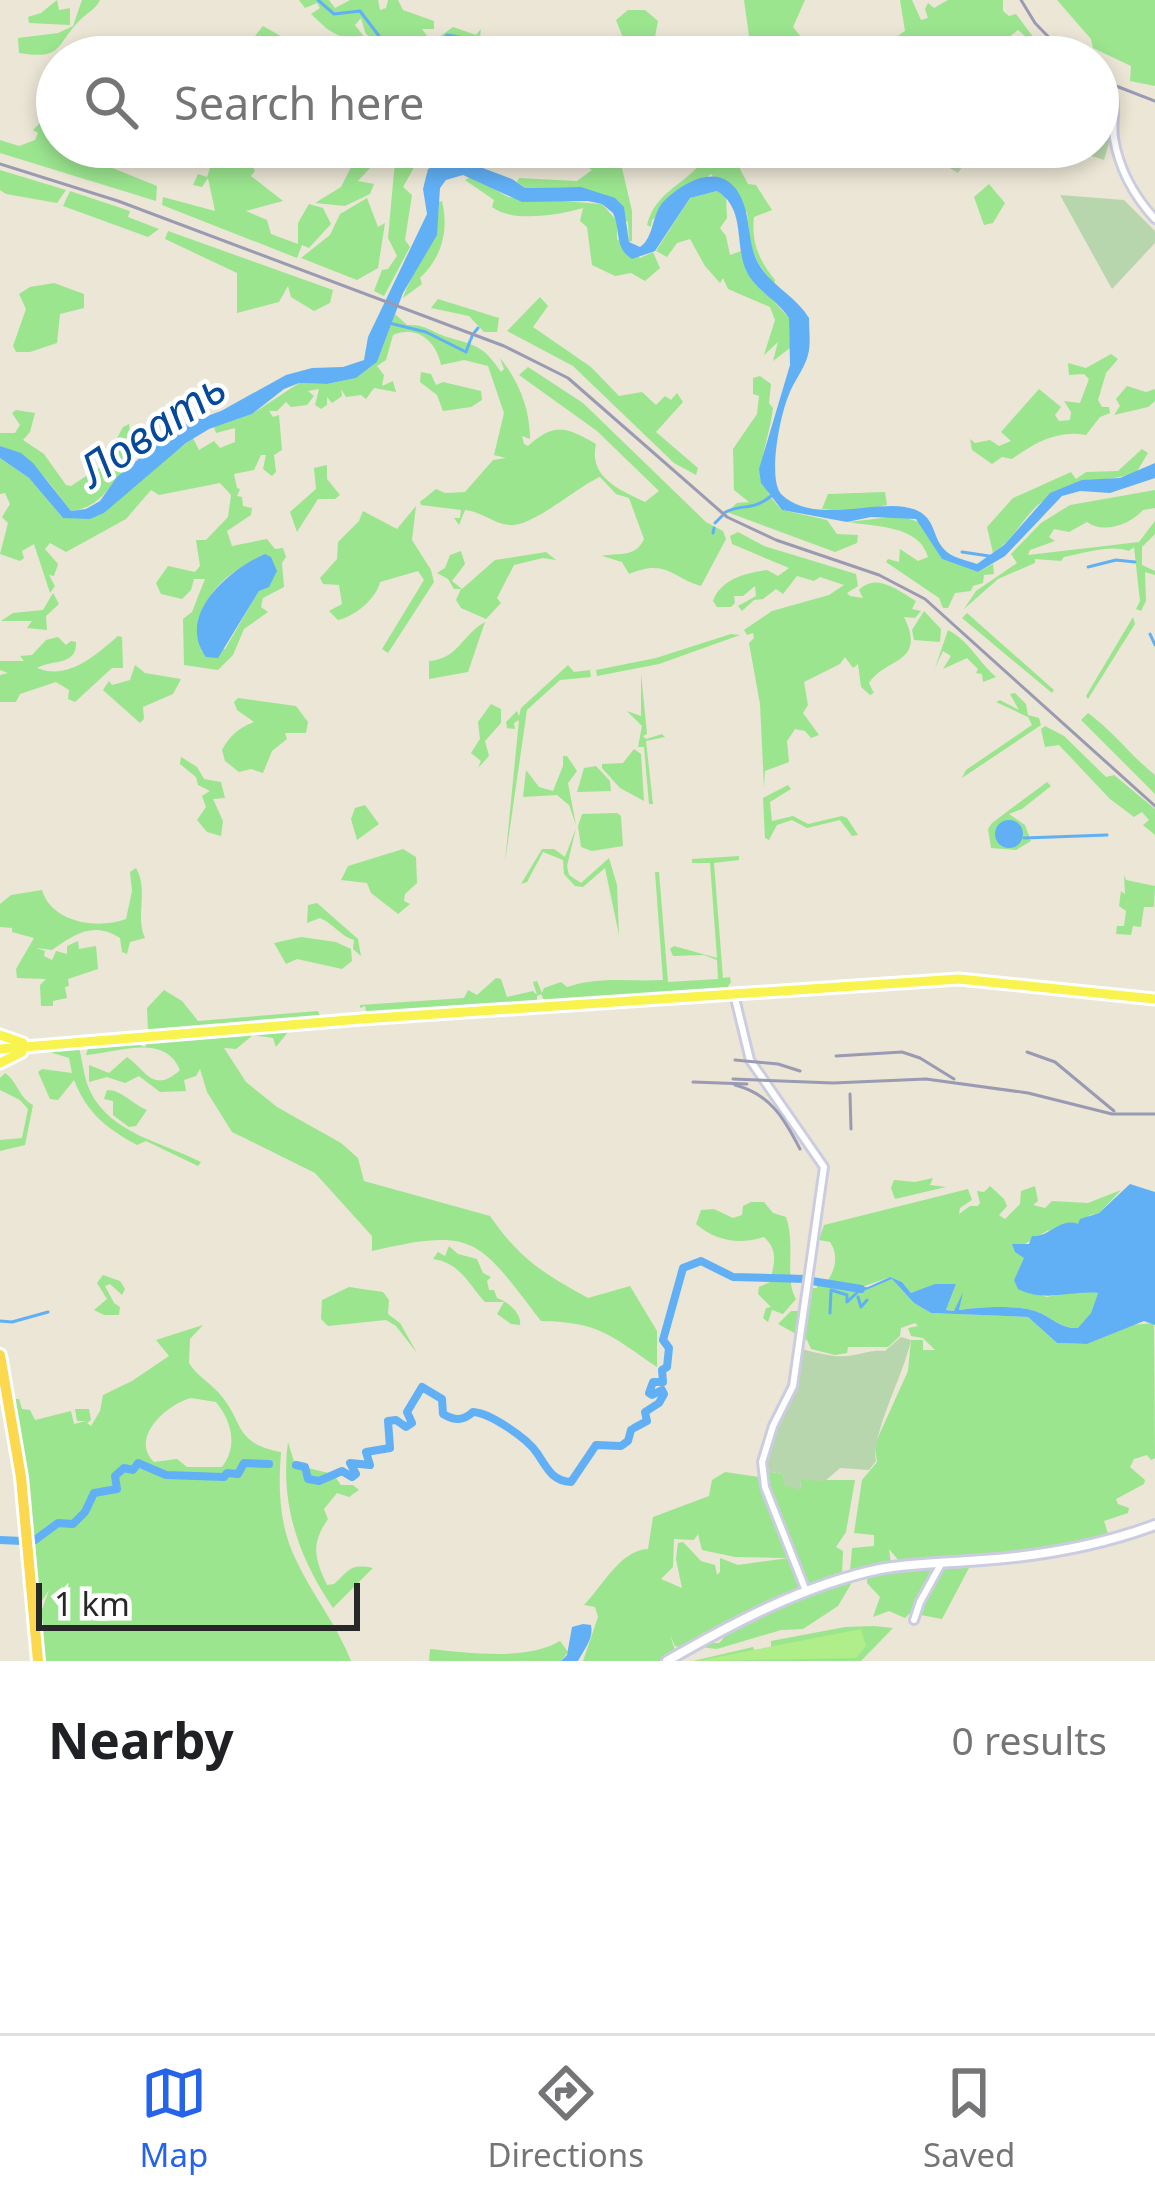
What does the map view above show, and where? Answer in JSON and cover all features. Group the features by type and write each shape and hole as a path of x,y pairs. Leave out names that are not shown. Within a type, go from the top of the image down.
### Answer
{"highway":[{"path":"0,1355 21,1477 38,1661"}],"main road":[{"path":"0,1049 965,978 1155,998"},
{"path":"0,1035 46,1046"},
{"path":"0,1063 46,1046"},
{"path":"668,1661 806,1591 886,1568 1018,1557 1155,1525"}],"street":[{"path":"1119,157 1136,196 1155,219"},
{"path":"734,994 750,1060 824,1168 793,1386 762,1462 765,1487 806,1591"},
{"path":"914,1620 942,1563"}],"green space":[{"path":"57,0 59,10 70,8 70,25 29,23 28,17"},
{"path":"82,0 100,0 67,36 36,36 36,54 19,53 18,38 58,33 73,26"},
{"path":"299,0 329,0 335,8 350,0 378,0 380,10 388,0 398,0 403,10 434,21 434,29 422,29 427,36 368,36 361,18 355,25 363,36 340,36 311,14 320,8 317,3 305,8"},
{"path":"744,0 805,0 793,27 800,36 749,36"},
{"path":"900,0 912,0 921,20 928,18 928,3 934,8 948,0 1003,0 1003,11 1016,14 1032,36 1018,30 1010,36 897,36 905,31"},
{"path":"1057,0 1155,0 1155,86 1130,81 1131,66 1119,60 1119,36 1088,36"},
{"path":"628,10 645,10 658,21 655,36 622,36 616,20"},
{"path":"263,26 281,36 255,36"},
{"path":"453,27 476,35 481,29 480,36 441,36"},
{"path":"0,140 19,146 35,140 36,164 0,153"},
{"path":"49,168 112,168 157,186 156,201"},
{"path":"210,168 253,168 251,176 283,201 246,211 267,220 271,234 298,244 298,223 309,204 323,208 331,224 309,248 302,245 297,258 162,205 163,197 215,211 208,178 202,187 193,185 198,174 207,177"},
{"path":"350,168 370,168 358,181 374,184 370,194 345,206 315,203 341,187"},
{"path":"394,168 414,168 403,187 412,195 405,240 410,247 384,296 374,291 382,270 397,256 388,238"},
{"path":"589,168 622,168 632,211 632,241 628,222 581,187 525,188 517,182 519,178 577,181 592,170"},
{"path":"740,168 748,184 756,185 772,210 754,217 753,226 757,251 774,285 750,243 747,213 711,174 652,220 651,227 647,225 663,197 694,171"},
{"path":"0,170 66,190 57,203 6,194 0,190"},
{"path":"472,176 508,197 602,204 617,221 617,239 640,258 653,252 660,268 645,281 631,273 615,276 592,265 587,227 580,221 583,208 536,216 501,212 492,207 494,200 465,180"},
{"path":"989,184 1005,203 993,223 984,225 974,197"},
{"path":"70,191 130,211 128,217 159,229 148,237 63,206"},
{"path":"717,191 726,196 727,218 720,228 730,255 741,251 746,271 789,318 790,348 773,361 778,342 764,355 775,320 770,307 728,289 723,278 720,283 690,239 677,243 667,257 656,251 690,198"},
{"path":"1060,195 1124,200 1155,231 1155,243 1112,289"},
{"path":"367,198 378,227 385,223 378,268 357,280 301,258 330,235 340,214"},
{"path":"442,201 445,223 438,252 420,278 422,284 403,298 436,229 438,202"},
{"path":"168,231 333,290 330,303 314,311 291,297 288,286 279,302 237,313 237,273 165,239"},
{"path":"54,283 84,294 84,308 60,314 57,343 16,352 13,346 26,309 19,294"},
{"path":"540,297 548,306 533,327 591,367 619,396 642,392 656,405 677,393 683,402 656,432 698,468 696,475 674,463 573,366 507,331"},
{"path":"438,299 499,318 497,332 484,332 469,316 431,308"},
{"path":"395,314 407,325 476,346 501,372 500,358 526,406 530,439 522,436 524,444 553,430 577,434 596,444 597,466 608,481 645,502 659,491 597,431 519,375 528,367 583,403 706,522 723,531 726,539 701,586 661,569 629,574 622,562 602,556 631,552 644,539 629,498 616,494 600,477 519,524 503,524 465,510 459,525 454,518 460,518 461,510 421,505 436,489 465,492 493,460 506,458 494,455 504,413 488,366 464,360 441,365 430,342 410,332 393,335 386,360 377,366 384,375 382,386 393,381 396,392 374,388 366,399 346,397 341,389 342,396 332,403 327,397 321,409 315,405 319,389 308,391 314,396 307,405 291,407 286,402 277,411 269,411 273,417 279,415 282,450 274,455 276,472 272,476 263,469 266,455 261,455 254,470 234,474 240,489 237,496 242,497 243,506 252,508 251,515 227,531 232,546 267,539 275,549 283,548 284,587 263,598 261,607 268,612 244,629 233,655 218,670 184,665 183,619 192,612 205,579 194,579 182,599 161,594 156,583 168,566 195,572 200,566 196,540 206,540 228,517 231,495 220,483 159,495 151,490 126,519 66,552 50,543 45,549 58,564 54,576 49,575 55,586 50,593 34,544 22,551 20,561 0,554 8,523 2,517 10,504 5,493 0,494 0,458 29,478 63,518 104,513 193,438 199,450 214,441 220,448 235,442 235,428 216,433 214,427 252,414 299,383 356,378 377,362","holes":["243,567 259,591 225,649 202,652 202,615 222,582"]},
{"path":"1111,354 1118,359 1106,373 1098,400 1110,413 1100,417 1086,435 1057,436 992,464 972,450 970,439 975,443 990,440 999,446 1011,441 1001,432 1039,389 1061,407 1055,415 1059,421 1070,420 1064,401 1080,403 1089,379 1084,374 1069,375 1068,363 1086,368"},
{"path":"421,372 431,374 436,385 443,382 481,391 482,400 471,407 443,411 437,395 420,382"},
{"path":"760,376 771,384 773,408 762,474 771,498 782,510 827,520 837,534 858,535 857,543 835,552 727,512 737,503 749,502 734,490 733,449 757,414 759,396 753,394 753,378"},
{"path":"1127,386 1146,392 1155,389 1155,401 1114,415 1120,406 1116,399"},
{"path":"12,413 35,413 23,440 44,454 66,485 103,465 123,427 129,424 132,443 146,443 127,457 129,468 98,500 71,511 32,464 0,446 0,433 15,433 20,425"},
{"path":"1142,449 1148,453 1136,473 1073,486 1049,497 993,553 987,527 1013,498 1071,472 1076,479 1086,472 1118,471"},
{"path":"327,465 327,479 340,495 318,499 297,532 290,512 316,489 314,468"},
{"path":"1155,490 1155,508 1117,526 1087,522 1069,532 1054,529 1049,537 1055,541 1028,555 1139,542 1155,521 1155,534 1142,547 1142,565 1155,575 1145,572 1146,601 1141,611 1136,609 1140,601 1134,547 1089,551 1061,561 1035,559 998,579 964,609 976,591 1017,563 1011,554 1041,523 1070,505"},
{"path":"885,492 887,505 852,512 822,509 828,494"},
{"path":"416,506 412,540 434,582 388,653 382,649 424,580 418,571 380,582 364,606 338,620 329,611 342,604 339,585 323,584 320,578 337,559 338,542 363,511 397,529"},
{"path":"900,516 919,522 942,559 978,572 993,564 994,574 984,575 983,583 971,591 955,593 948,608 943,608 939,598 886,562 899,562 900,549 918,561 928,557 916,539 895,529 848,522"},
{"path":"738,532 764,546 856,574 858,586 847,593 850,596 863,598 859,590 880,583 916,601 912,609 921,611 915,618 904,617 910,632 908,652 869,683 874,693 861,687 858,664 853,668 845,657 804,682 808,705 803,713 819,735 811,738 795,729 787,741 789,762 765,771 764,787 760,704 749,643 754,638 744,630 772,611 829,595 844,585 797,576 783,594 776,589 742,611 738,606 756,596 755,586 743,596 734,596 731,607 717,607 713,601 717,593 735,578 767,570 778,576 789,568 732,544 730,536"},
{"path":"461,551 465,564 452,581 462,589 495,560 546,552 556,560 514,565 497,598 501,603 486,619 461,608 456,600 461,589 454,589 437,573 450,555"},
{"path":"53,593 59,604 46,616 47,630 27,628 32,621 1,621 13,613 43,610"},
{"path":"924,611 941,629 940,642 914,640 912,630"},
{"path":"967,613 1054,690 1052,693 962,618"},
{"path":"1133,617 1135,624 1088,699 1086,696"},
{"path":"485,622 468,672 429,679 429,661 447,656"},
{"path":"948,630 996,677 983,682 982,674 976,673 978,669 967,658 943,669 951,656 943,651 935,668"},
{"path":"740,635 659,664 597,676 596,670 656,658"},
{"path":"58,637 66,645 76,642 73,655 37,668 70,669 122,637 123,668 112,668 75,702 68,699 69,690 56,682 20,694 16,702 0,702 0,675 8,673 0,670 0,661 24,661 20,656 32,655 46,640"},
{"path":"135,665 145,673 181,679 173,694 143,707 140,723 103,690 109,681 112,685 130,680"},
{"path":"568,665 574,672 590,670 591,677 560,680 527,710 505,862 519,720 515,729 507,728 506,722 517,711 519,716 521,708"},
{"path":"641,673 647,734 643,736 665,737 646,741 653,804 649,804 644,747 638,747 642,726 627,711 641,716"},
{"path":"1010,694 1026,704 1028,715 1039,718 1041,725 962,778 966,770 1032,725 1028,717 996,702 1019,710"},
{"path":"238,698 296,706 308,722 306,733 285,733 287,739 272,751 263,773 239,772 225,761 222,750 228,740 254,722 237,710 234,702"},
{"path":"491,704 501,709 501,723 485,741 489,756 478,768 481,761 471,753 480,739 478,722"},
{"path":"1088,713 1155,775 1155,794 1081,720"},
{"path":"1045,726 1064,736 1106,777 1114,775 1155,809 1155,835 1143,825 1149,820 1142,812 1134,817 1110,799 1059,745 1045,747 1041,729"},
{"path":"634,749 641,754 644,801 620,788 602,768 602,764 623,763"},
{"path":"563,756 577,771 568,783 576,825 569,805 557,795 523,797 526,770 539,787 553,791"},
{"path":"181,757 197,767 204,779 221,782 225,798 213,799 223,821 221,836 207,832 197,820 206,807 202,796 210,791 180,764"},
{"path":"596,766 610,781 611,791 577,792 584,768"},
{"path":"1047,782 1051,786 1009,814 1025,825 1031,841 1016,850 991,848 988,829 992,823"},
{"path":"788,785 791,789 770,802 772,821 793,816 808,824 842,816 858,835 852,836 840,820 807,828 792,820 777,825 769,840 765,838 763,798"},
{"path":"365,805 379,824 357,840 351,819 355,808"},
{"path":"617,813 623,846 592,851 581,847 578,826 582,814"},
{"path":"576,828 569,875 581,883 609,858 617,885 619,935 605,868 583,887 575,886 564,874 563,860 543,852 527,882 521,884 542,849 554,849 565,857"},
{"path":"403,849 416,857 417,883 405,894 404,901 410,904 398,914 371,893 367,883 341,880 348,866"},
{"path":"739,856 739,860 714,863 723,978 730,977 731,982 725,991 546,1004 541,994 537,1005 367,1016 365,1006 360,1008 360,1005 464,998 468,990 477,995 496,978 501,979 507,997 533,991 537,995 533,982 537,981 542,993 561,982 567,987 603,980 663,980 655,872 659,872 668,982 718,979 717,960 704,955 673,956 670,949 674,946 717,958 710,863 692,863 692,859"},
{"path":"136,868 145,938 130,942 127,954 122,952 120,938 101,930 77,935 52,950 36,948 52,960 56,951 67,954 67,946 78,941 79,949 96,946 98,969 68,979 67,998 41,1006 40,985 46,979 17,978 16,969 34,938 0,927 0,904 11,895 42,890 55,910 76,921 102,924 126,919 132,891 130,872"},
{"path":"1124,875 1126,880 1155,886 1154,907 1144,907 1141,927 1133,926 1131,935 1116,934 1117,926 1124,926 1126,911 1119,906 1121,891 1125,894"},
{"path":"317,903 358,939 361,956 353,949 354,940 325,921 307,923 308,905"},
{"path":"301,937 351,949 352,961 342,969 297,959 286,964 274,943"},
{"path":"164,990 182,1001 198,1021 318,1011 320,1016 148,1031 147,1008"},
{"path":"319,1025 288,1032 276,1047 273,1038 253,1035 236,1049 224,1048 246,1082 358,1158 364,1181 490,1216 533,1264 588,1298 630,1286 657,1331 657,1367 592,1328 541,1321 503,1272 472,1246 433,1240 372,1251 372,1236 315,1173 232,1132 207,1092 200,1069 184,1080 186,1091 160,1092 139,1076 125,1083 107,1077 89,1082 89,1065 109,1073 127,1057 156,1080 180,1070 173,1059 152,1048 86,1055 89,1045 127,1041 145,1047 148,1040"},
{"path":"78,1045 86,1080 99,1106 124,1127 201,1162 198,1166 146,1141 137,1145 116,1132 91,1111 74,1080 58,1100 50,1099 38,1072 72,1073 69,1058 46,1051"},
{"path":"5,1073 33,1105 25,1145 0,1151 0,1140 22,1138 28,1109 0,1090"},
{"path":"107,1090 147,1110 136,1126 129,1127 113,1115 113,1101 104,1099"},
{"path":"933,1178 930,1185 946,1187 895,1199 894,1180"},
{"path":"990,1186 1004,1199 1007,1206 999,1215 1005,1219 1020,1204 1021,1191 1035,1186 1038,1201 1033,1205 1045,1208 1052,1201 1088,1203 1121,1190 1099,1213 1078,1225 1047,1231 1023,1245 1024,1259 1014,1280 1046,1297 1083,1290 1098,1293 1079,1328 1023,1308 959,1310 961,1298 956,1311 946,1310 956,1284 911,1293 890,1277 859,1288 892,1279 914,1303 931,1313 1028,1317 1057,1343 1087,1344 1132,1325 1154,1323 1155,1458 1134,1459 1130,1467 1144,1484 1116,1499 1129,1508 1128,1513 1104,1521 1108,1534 1099,1541 996,1557 900,1562 889,1549 891,1564 850,1572 852,1548 874,1546 874,1535 854,1533 862,1480 877,1462 875,1444 908,1371 911,1340 923,1340 923,1350 935,1350 923,1338 911,1336 908,1328 918,1326 915,1323 901,1328 900,1336 888,1347 848,1347 847,1353 835,1355 811,1349 807,1340 778,1324 791,1311 806,1311 810,1288 817,1288 817,1279 828,1280 833,1272 833,1247 819,1240 824,1225 968,1189 972,1200 959,1214 978,1206 977,1191"},
{"path":"764,1202 773,1213 786,1217 789,1228 796,1299 783,1314 772,1310 768,1322 763,1318 771,1307 758,1294 759,1287 770,1282 773,1269 769,1242 764,1237 728,1240 696,1224 701,1210 714,1209 733,1218 742,1215 743,1206"},
{"path":"449,1246 477,1259 483,1273 491,1277 489,1290 513,1308 520,1325 497,1314 504,1302 485,1302 457,1270 433,1259 438,1252 445,1256"},
{"path":"103,1275 120,1281 125,1289 122,1295 110,1284 105,1286 120,1307 119,1315 94,1310 107,1299 97,1283"},
{"path":"349,1287 383,1292 389,1300 388,1314 400,1323 417,1353 386,1320 328,1326 321,1319 322,1300"},
{"path":"203,1325 190,1339 189,1363 218,1392 247,1437 281,1452 286,1535 351,1661 44,1661 40,1615 49,1590 39,1605 15,1399 35,1420 71,1411 74,1424 86,1421 77,1421 75,1409 89,1409 87,1423 91,1426 103,1395 169,1356 156,1340","holes":["191,1398 216,1402 231,1434 222,1467 187,1467 177,1459 154,1462 146,1443 162,1415"]},
{"path":"901,1337 911,1340 878,1435 876,1461 869,1470 840,1468 825,1481 800,1480 801,1490 784,1485 783,1474 765,1471 774,1427 795,1393 801,1349 847,1356 885,1351"},
{"path":"288,1442 295,1465 333,1474 341,1485 359,1490 349,1497 337,1493 324,1509 328,1519 317,1544 317,1560 327,1585 354,1567 373,1568 333,1608 294,1529 287,1486"},
{"path":"765,1471 783,1474 785,1485 801,1489 800,1480 855,1480 846,1532 836,1547 843,1551 842,1574 804,1587 683,1648 675,1646 670,1635 676,1653 663,1661 583,1661 598,1617 595,1607 584,1605 620,1562 648,1549 653,1517 709,1496 712,1480 725,1472 759,1477","holes":["698,1534 702,1550 735,1557 788,1558 738,1565 720,1558 717,1575 715,1565 701,1561 683,1542 678,1543 676,1559 682,1588 661,1579 673,1567 674,1539 694,1540"]},
{"path":"978,1561 969,1568 942,1619 910,1613 905,1618 889,1611 873,1617 880,1597 867,1583 867,1575"},
{"path":"850,1580 838,1606 803,1629 781,1630 717,1649 700,1647 719,1635 712,1643 719,1643 736,1624 769,1614 825,1585"},
{"path":"874,1626 893,1628 861,1661 693,1661 753,1647 757,1656 771,1648 771,1641"},
{"path":"861,1629 866,1646 856,1658 697,1661"},
{"path":"560,1641 568,1652 561,1661 429,1661 430,1649 515,1653"}],"water":[{"name":"Ловать","path":"483,168 525,188 581,187 615,198 624,207 629,242 640,247 661,205 676,191 710,177 731,183 745,208 758,263 809,318 808,355 785,406 775,463 778,488 797,504 814,509 888,506 918,511 928,519 946,551 977,564 1004,545 1050,493 1082,480 1120,478 1155,463 1155,478 1110,493 1080,491 1062,496 1005,556 978,572 942,559 916,519 871,517 847,522 782,510 761,483 759,469 790,365 789,318 749,276 736,216 726,198 717,191 690,198 655,251 632,259 620,244 613,213 602,204 522,202 463,175 446,180 440,188 437,235 403,293 377,362 356,378 299,383 284,389 252,414 186,443 104,513 90,519 63,518 29,478 0,458 0,446 21,453 71,511 86,509 177,427 221,411 286,375 364,360 368,337 427,214 423,189 428,169"},
{"path":"265,554 277,571 269,587 259,591 218,658 206,657 198,641 202,610 223,582"},
{"path":"1009,820 1019,824 1023,834 1019,844 1009,848 999,844 995,834 999,824"},
{"path":"1130,1184 1155,1192 1155,1325 1144,1321 1087,1344 1057,1343 1028,1317 931,1313 914,1303 892,1279 866,1290 852,1288 890,1277 911,1293 935,1284 956,1284 946,1310 954,1311 963,1292 959,1310 1023,1308 1078,1328 1091,1313 1098,1293 1048,1296 1018,1289 1014,1280 1024,1258 1012,1244 1029,1244 1032,1236 1066,1223 1078,1224 1099,1213"},
{"path":"591,1625 591,1634 578,1661 561,1661 567,1655 572,1627"}],"waterway":[{"path":"318,0 334,14 360,11 379,36"},
{"path":"446,36 453,36"},
{"path":"389,323 426,332 466,352 470,341"},
{"path":"474,333 478,328"},
{"path":"724,513 771,496"},
{"path":"715,523 722,516"},
{"path":"713,533 714,528"},
{"path":"962,552 989,556"},
{"path":"1088,567 1116,560 1135,562"},
{"path":"1150,634 1155,645"},
{"path":"1024,838 1107,835"},
{"path":"634,1428 647,1421 645,1412 664,1394 662,1390 649,1393 653,1382 663,1382 669,1348 663,1340 683,1268 701,1261 733,1277 806,1279"},
{"path":"812,1281 861,1289"},
{"path":"830,1313 831,1290 847,1295 847,1302 861,1289"},
{"path":"858,1297 861,1307 867,1300"},
{"path":"0,1321 48,1312"},
{"path":"296,1465 305,1467 308,1479 319,1481 342,1471 352,1477 356,1474 350,1463 370,1465 366,1452 390,1448 388,1421 406,1427 412,1423 407,1412 422,1387 442,1399 447,1416 462,1418 473,1412 508,1427 564,1481 571,1482 596,1445 621,1446 631,1430"},
{"path":"35,1540 58,1523 73,1524 94,1493 117,1489 115,1476 124,1468 133,1470 138,1463 166,1475 224,1477 238,1474 244,1463 269,1464"},
{"path":"0,1540 22,1541"}],"railway":[{"path":"1021,0 1048,36"},
{"path":"1119,87 1155,101"},
{"path":"0,164 118,201 504,346 568,378 727,517 776,540 879,575 925,599 1155,806"},
{"path":"836,1056 902,1052 954,1079"},
{"path":"1027,1052 1055,1062 1114,1111"},
{"path":"735,1060 800,1071"},
{"path":"733,1079 833,1083 926,1079 1028,1093 1112,1114 1155,1114"},
{"path":"693,1082 747,1084"},
{"path":"735,1085 758,1094 775,1109 800,1149"},
{"path":"850,1094 851,1129"}]}
